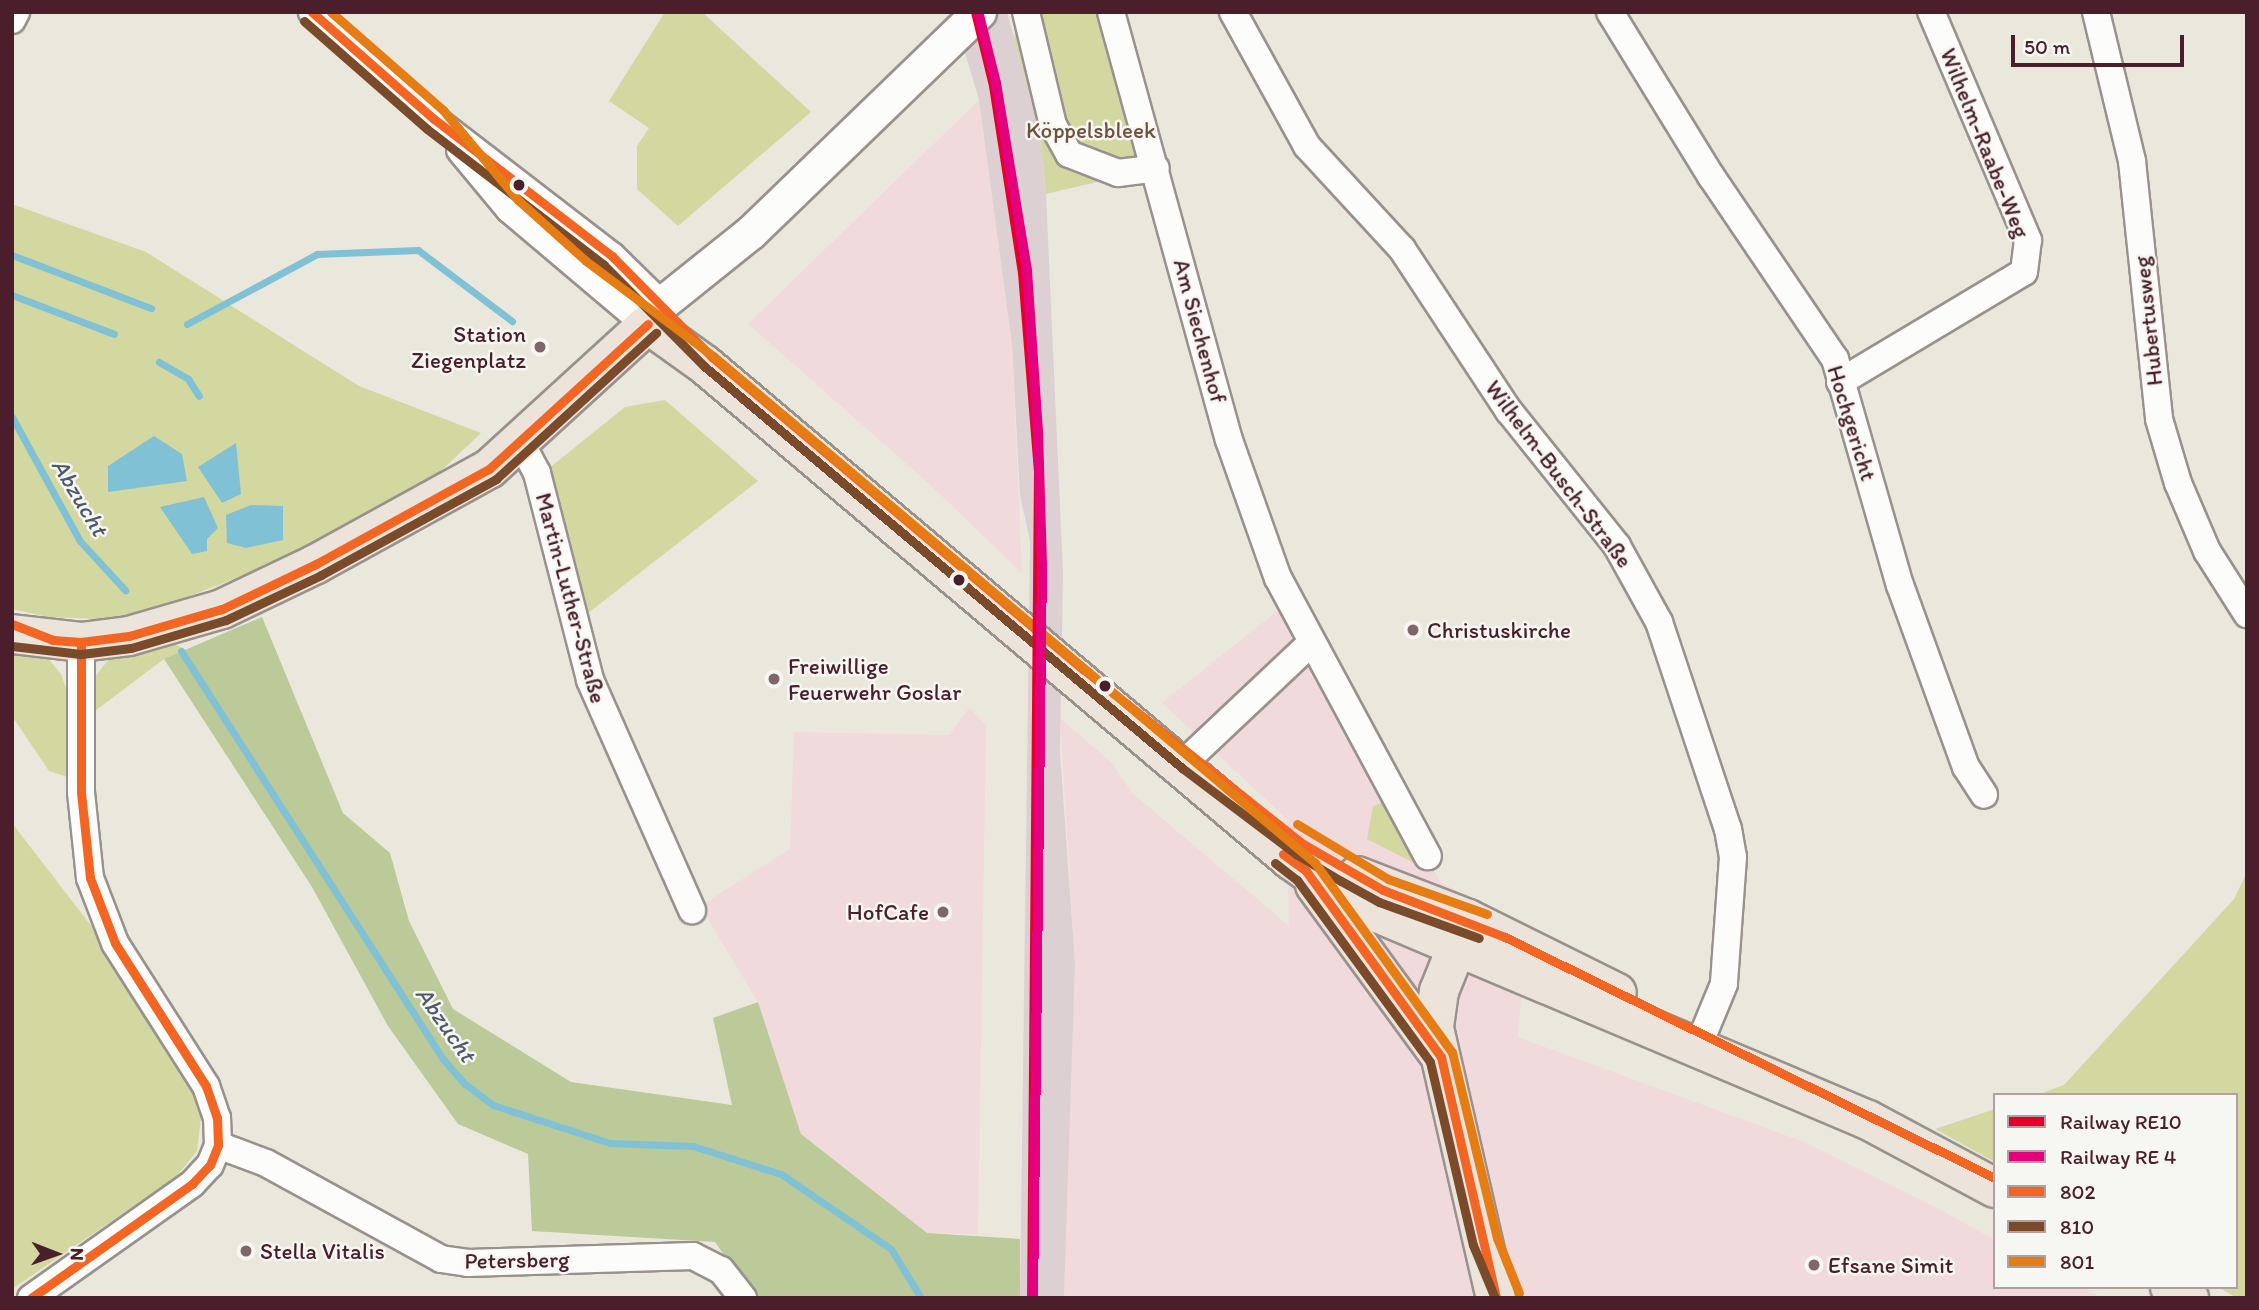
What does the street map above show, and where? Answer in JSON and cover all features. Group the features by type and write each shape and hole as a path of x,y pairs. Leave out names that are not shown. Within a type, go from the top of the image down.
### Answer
{"main road":[{"path":"12,634 67,641 129,636 222,609 316,564 441,495 452,479 519,439 575,387 593,356 655,315 712,357 1126,712 1306,871 1349,901 1470,938 1702,1037 1871,1114 1993,1177"},
{"path":"12,624 67,641"},
{"path":"1126,712 1314,851 1383,890 1430,906 1470,938 1868,1121 1993,1187"},
{"path":"1306,871 1441,1057"},
{"path":"1470,938 1447,995 1441,1057 1496,1298"},
{"path":"1485,1241 1508,1298"},
{"path":"2173,1289 2189,1298"}],"street":[{"path":"12,20 16,12"},
{"path":"312,12 434,119 509,209 655,315 714,279 758,236 787,197 979,12"},
{"name":"Am Siechenhof","path":"1111,12 1229,440 1278,578 1310,644 1428,856"},
{"name":"Wilhelm-Busch-Straße","path":"1233,12 1307,146 1402,249 1509,411 1617,546 1659,622 1728,829 1733,857 1724,984 1702,1037"},
{"name":"Hochgericht","path":"1610,12 1711,176 1835,359 1900,585 1966,767 1984,795"},
{"name":"Wilhelm-Raabe-Weg","path":"1840,382 2024,272 2028,240 1931,12"},
{"name":"Hubertusweg","path":"2096,12 2132,161 2159,419 2178,483 2207,551 2247,614"},
{"path":"1028,19 1053,125 1069,155 1118,173 1156,168"},
{"name":"Martin-Luther-Straße","path":"519,439 537,473 598,702 692,909"},
{"path":"31,1298 192,1184 210,1165 218,1145 217,1118 206,1086 115,943 90,878 67,641"},
{"path":"1189,758 1310,644"},
{"name":"Petersberg","path":"218,1145 266,1163 441,1259 468,1264 693,1256 721,1270 743,1298"}],"shaded area":[{"path":"953,12 1007,12 1040,131 1046,194 1063,573 1060,752 1075,963 1064,1298 1020,1298 1030,541 1020,495 1012,344 979,100"},
{"path":"979,100 1012,344 1022,573 926,481 748,324"},
{"path":"1280,609 1441,883 1527,924 1518,1037 1804,1142 1937,1208 1993,1239 1993,1289 2086,1289 2102,1298 1064,1298 1075,963 1060,718 1112,763 1132,793 1289,926 1287,819 1162,703"},
{"path":"969,708 986,725 978,1234 927,1233 801,1134 758,1002 700,906 790,849 794,732 949,735"}],"green space":[{"path":"665,12 702,12 811,112 678,226 637,189 637,146 649,128 609,101"},
{"name":"Köppelsbleek","path":"1020,12 1111,12 1156,168 1046,194 1040,131 1014,38"},
{"path":"12,204 146,252 359,386 481,433 441,471 320,546 169,604 134,616 97,619 48,617 12,609"},
{"path":"665,400 758,481 583,617 548,469 625,407"},
{"path":"262,617 343,813 390,853 409,921 453,1009 571,1082 732,1105 713,1018 758,1002 801,1134 927,1233 1020,1239 1020,1298 754,1298 715,1242 532,1231 528,1154 458,1124 388,1026 312,887 164,659"},
{"path":"171,642 186,650 164,659 91,714 95,677 108,660"},
{"path":"12,647 46,656 61,674 66,688 70,778 49,771 12,716"},
{"path":"1381,803 1390,805 1428,870 1367,839 1373,806"},
{"path":"12,823 99,936 192,1081 202,1109 197,1151 176,1177 12,1289"},
{"path":"2247,872 2247,1298 2237,1298 2221,1289 2238,1289 2238,1093 2042,1093 2064,1085 2234,899"},
{"path":"1993,1110 1993,1161 1935,1129"}],"water":[{"path":"154,436 182,454 187,481 108,492 108,466"},
{"path":"236,443 241,494 222,503 198,467"},
{"path":"204,497 218,528 207,539 207,551 192,554 160,507"},
{"path":"251,505 283,506 283,540 246,548 227,543 226,515"}],"waterway":[{"path":"187,324 317,254 418,250 512,321"},
{"path":"12,255 151,308"},
{"path":"12,295 114,334"},
{"path":"159,362 188,379 199,396"},
{"name":"Abzucht","path":"12,417 80,541 125,590"},
{"name":"Abzucht","path":"181,651 443,1059 465,1084 493,1105 610,1143 693,1146 781,1174 891,1249 921,1298"}],"rail line":[{"name":"RE10","path":"976,12 994,86 1023,273 1039,470 1032,1298"}],"transit line":[{"name":"802","path":"312,12 434,119 612,256 712,357 1083,669 1303,844 1383,890 1505,937 1993,1177"},
{"name":"801","path":"331,12 443,110 518,200 586,261 713,356 1315,863 1452,1052 1497,1238 1519,1293"},
{"path":"979,15 996,83 1027,271 1038,431 1042,564 1033,1298"},
{"name":"810","path":"304,21 427,129 604,265 704,366 1182,768 1296,854 1341,881 1379,902 1479,938"},
{"name":"802","path":"12,624 53,640 81,642 129,636 222,609 316,564 489,469 648,324"},
{"name":"810","path":"12,646 81,654 131,648 226,620 321,575 496,479 656,333"},
{"name":"802","path":"31,1298 192,1184 210,1165 218,1145 217,1118 206,1086 115,943 90,878 81,792 81,642"},
{"name":"801","path":"1297,824 1388,879 1487,914"},
{"name":"802","path":"1283,854 1306,871 1441,1057 1496,1298"},
{"name":"810","path":"1275,863 1297,880 1430,1062 1473,1245 1495,1298"}],"place":[{"name":"Station Ziegenplatz","path":"540,347"},
{"name":"Christuskirche","path":"1413,630"},
{"name":"Freiwillige Feuerwehr Goslar","path":"774,679"},
{"name":"HofCafe","path":"943,912"},
{"name":"Stella Vitalis","path":"246,1251"},
{"name":"Efsane Simit","path":"1814,1265"}]}
